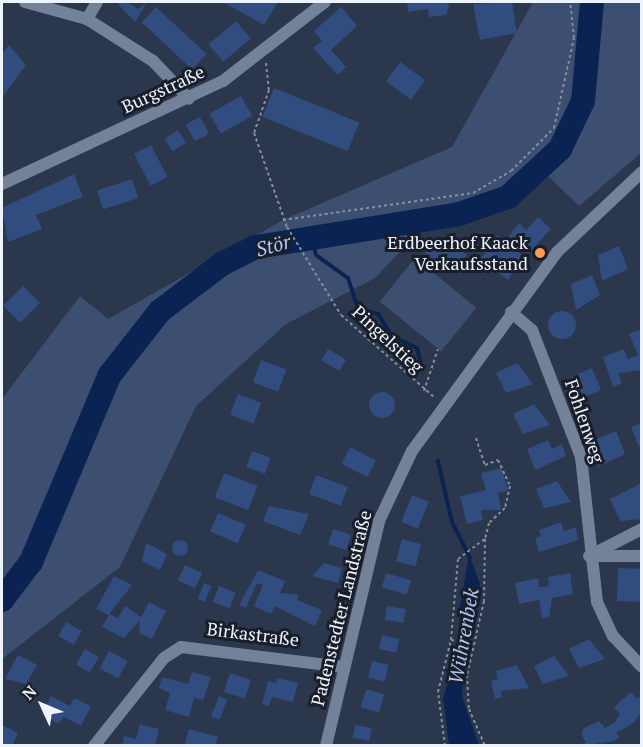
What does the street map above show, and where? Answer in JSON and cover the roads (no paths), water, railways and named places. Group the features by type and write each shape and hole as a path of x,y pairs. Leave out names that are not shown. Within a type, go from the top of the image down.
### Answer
{"street":[{"path":"25,2 87,19 153,61 189,99"},
{"path":"87,19 97,2"},
{"name":"Burgstraße","path":"2,184 189,99 262,55 325,2"},
{"name":"Padenstedter Landstraße","path":"326,746 380,521 398,475 442,403 557,252 642,172"},
{"name":"Fohlenweg","path":"511,312 532,330 576,439 586,483 589,556 604,621 642,667"},
{"path":"589,556 642,529"},
{"path":"589,556 642,556"},
{"name":"Birkastraße","path":"94,746 164,658 181,647 344,667"}],"water":[{"path":"469,555 480,584 466,634 462,696 479,745 449,745 443,698 462,638 459,613"}],"waterway":[{"name":"Stör","path":"2,600 31,562 109,376 160,311 222,264 256,247 459,214 508,197 560,149 583,101 592,2"},
{"name":"Wührenbek","path":"312,235 316,255 348,278 358,308 378,314 392,336 417,348 422,368"},
{"name":"Wührenbek","path":"438,461 452,522 470,558"}],"place":[{"name":"Erdbeerhof Kaack Verkaufsstand","path":"540,253"}]}
